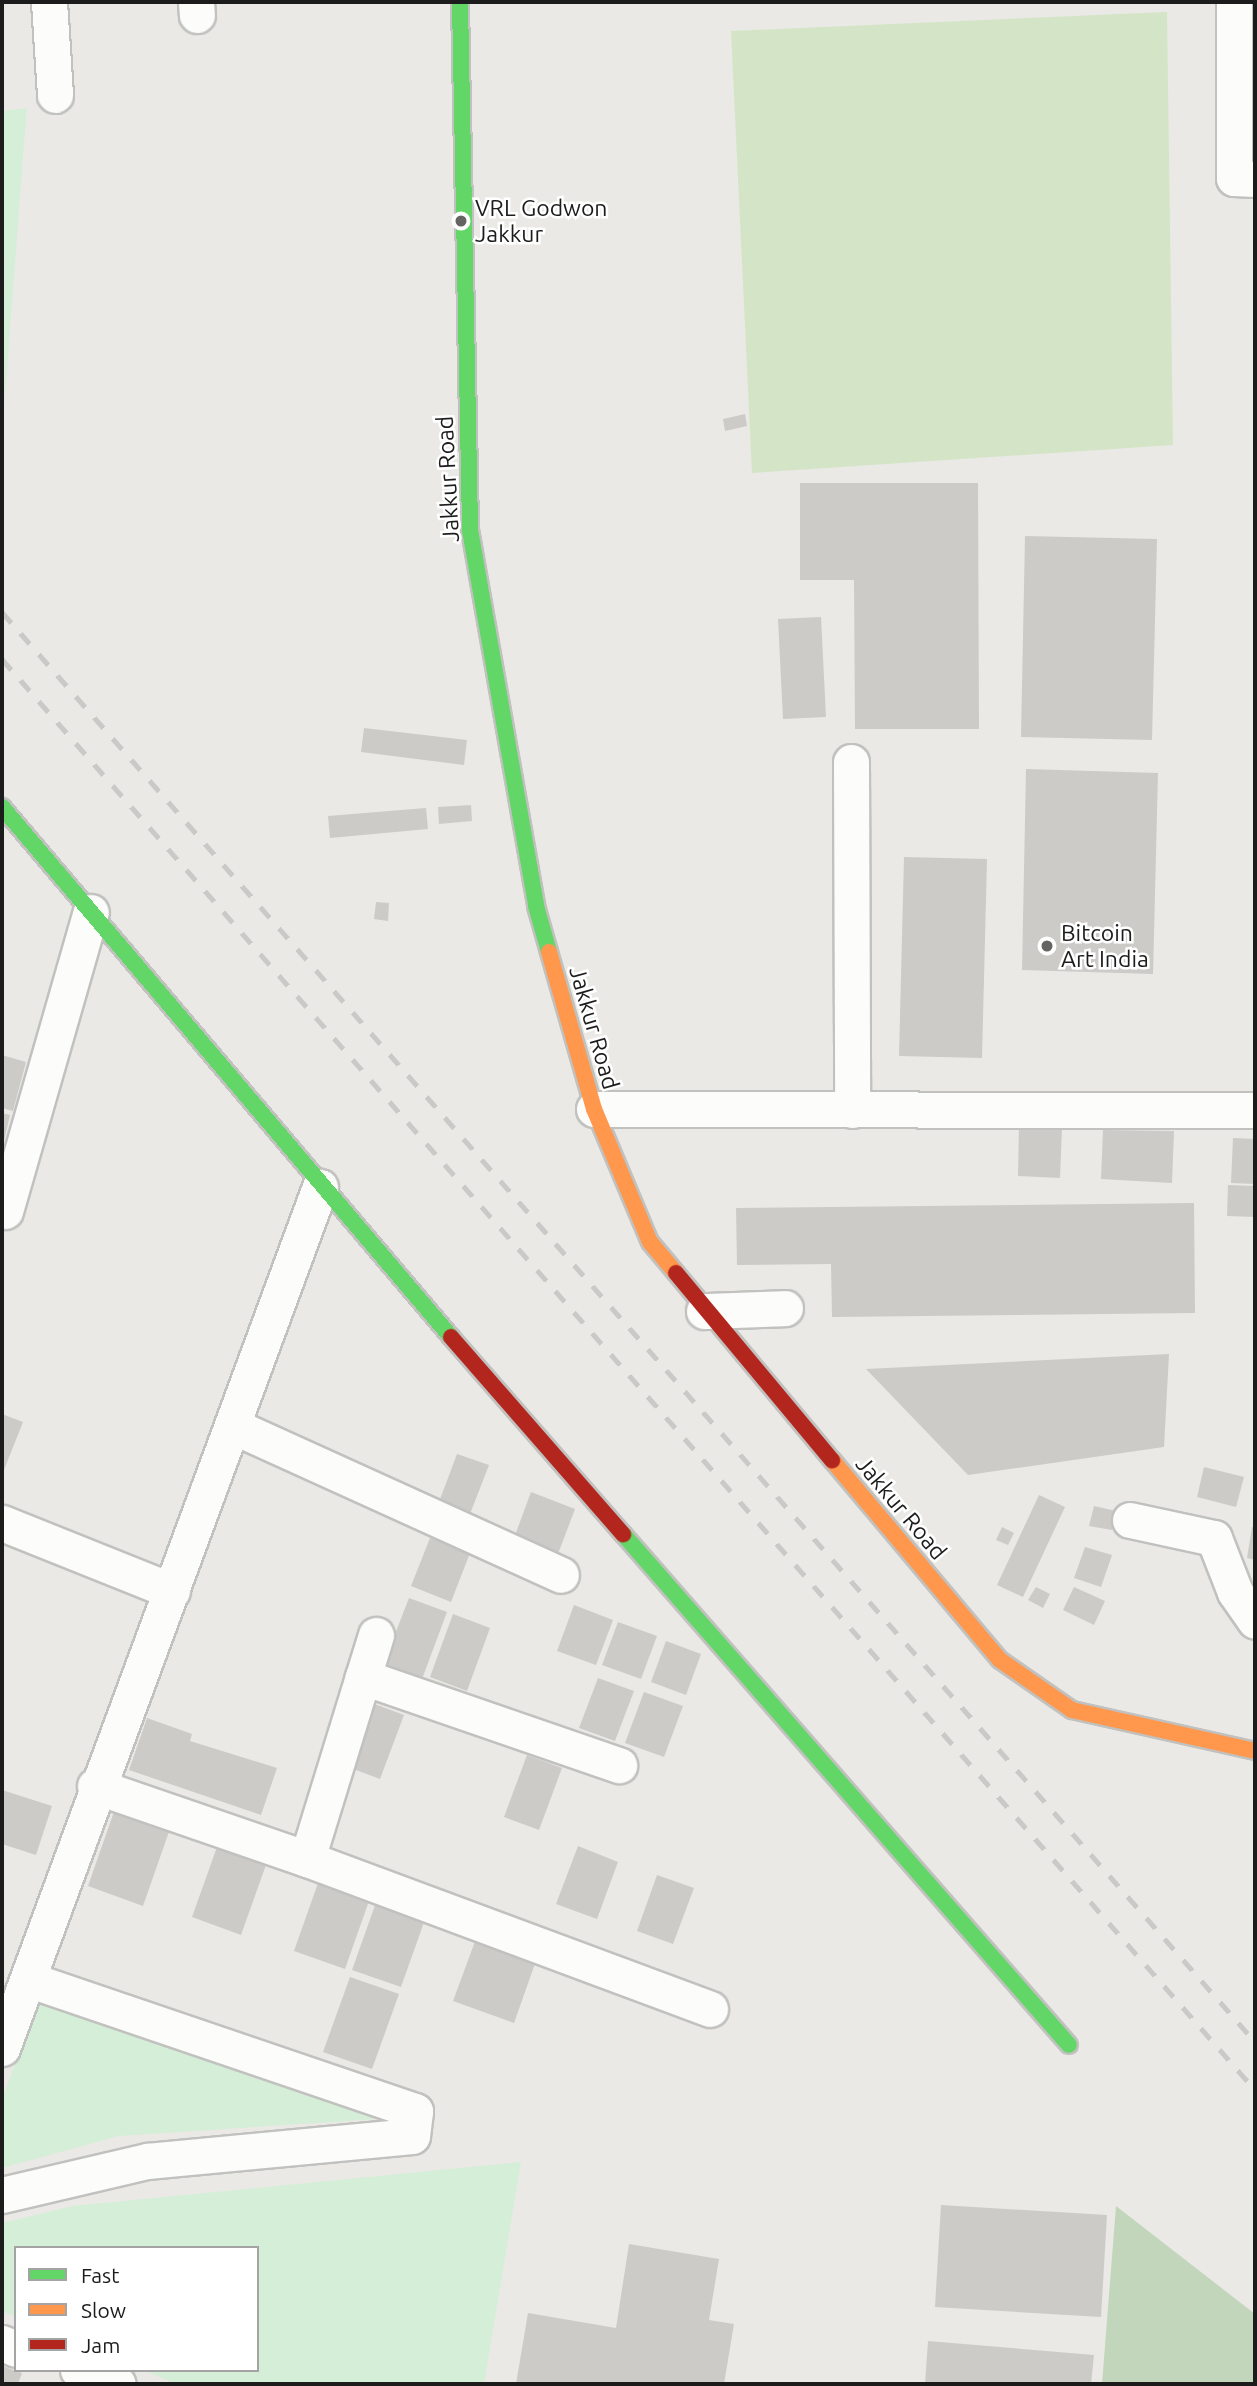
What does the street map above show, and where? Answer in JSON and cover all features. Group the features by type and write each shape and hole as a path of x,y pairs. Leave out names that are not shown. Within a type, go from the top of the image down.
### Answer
{"street":[{"path":"49,2 55,94"},
{"name":"Jakkur Road","path":"460,2 470,530 536,906 594,1109 650,1242 704,1311 1000,1660 1072,1710 1255,1751"},
{"path":"1234,2 1234,178 1255,179"},
{"path":"851,762 852,1110"},
{"path":"2,807 320,1187 1069,2045"},
{"path":"5,1210 91,912"},
{"path":"594,1109 1255,1110"},
{"path":"2,2048 95,1786 172,1591 320,1187"},
{"path":"704,1311 785,1308"},
{"path":"233,1426 562,1575"},
{"path":"1130,1520 1214,1538 1235,1592 1255,1621"},
{"path":"2,1523 172,1591"},
{"path":"307,1860 376,1635"},
{"path":"363,1677 620,1765"},
{"path":"95,1786 307,1860 710,2009"},
{"path":"2,2195 147,2161 412,2136 415,2111 28,1979"},
{"path":"84,2372 118,2384"}],"green space":[{"path":"1167,12 1173,445 752,473 731,31"},
{"path":"27,108 24,143 2,436 2,111"},
{"path":"39,2000 377,2119 119,2136 2,2168 2,2099"},
{"path":"521,2162 484,2384 176,2384 148,2372 259,2372 259,2246 14,2246 14,2316 2,2311 2,2223 73,2206"},
{"path":"1116,2206 1255,2314 1255,2384 1102,2384"}],"building":[{"path":"745,414 747,426 725,431 723,419"},
{"path":"800,483 978,483 979,729 855,729 854,580 800,580"},
{"path":"1025,536 1157,539 1152,740 1021,737"},
{"path":"821,617 826,717 783,719 778,619"},
{"path":"364,728 467,740 464,765 361,752"},
{"path":"1026,769 1158,773 1153,974 1022,970"},
{"path":"471,805 472,821 439,824 438,807"},
{"path":"426,808 428,829 330,838 328,816"},
{"path":"904,857 987,859 982,1058 899,1056"},
{"path":"376,902 389,903 388,921 374,919"},
{"path":"2,1055 26,1062 13,1111 2,1108"},
{"path":"2,1113 10,1115 3,1145 2,1145"},
{"path":"1019,1126 1062,1128 1060,1178 1018,1176"},
{"path":"1103,1130 1174,1131 1172,1183 1101,1179"},
{"path":"1233,1138 1255,1139 1255,1184 1231,1183"},
{"path":"1228,1185 1255,1186 1255,1217 1227,1216"},
{"path":"1194,1203 1195,1313 832,1317 831,1264 737,1265 736,1208"},
{"path":"1169,1354 1164,1447 968,1475 866,1369"},
{"path":"2,1414 23,1422 2,1475"},
{"path":"457,1454 489,1465 470,1514 439,1502"},
{"path":"1204,1467 1244,1477 1236,1507 1197,1497"},
{"path":"531,1492 575,1509 558,1554 514,1538"},
{"path":"1039,1495 1065,1507 1023,1597 997,1585"},
{"path":"1094,1506 1116,1511 1112,1530 1089,1526"},
{"path":"1002,1527 1014,1533 1008,1545 996,1540"},
{"path":"1252,1527 1255,1527 1255,1560 1247,1558"},
{"path":"430,1538 470,1553 451,1602 411,1586"},
{"path":"1085,1547 1112,1555 1101,1587 1074,1578"},
{"path":"1036,1587 1050,1594 1043,1608 1028,1600"},
{"path":"1074,1587 1105,1601 1094,1625 1063,1610"},
{"path":"409,1598 447,1612 422,1679 383,1665"},
{"path":"574,1605 613,1620 596,1665 557,1651"},
{"path":"453,1614 490,1628 467,1691 430,1677"},
{"path":"618,1622 657,1636 641,1679 602,1665"},
{"path":"666,1641 701,1654 686,1695 651,1682"},
{"path":"598,1678 634,1691 615,1741 579,1728"},
{"path":"644,1692 683,1706 664,1757 625,1743"},
{"path":"372,1703 404,1715 380,1779 348,1767"},
{"path":"147,1718 192,1734 190,1741 277,1768 261,1815 129,1770"},
{"path":"527,1755 562,1768 539,1830 504,1817"},
{"path":"2,1790 52,1806 36,1855 2,1844"},
{"path":"116,1806 171,1826 143,1906 88,1886"},
{"path":"578,1846 618,1862 597,1919 556,1904"},
{"path":"217,1847 266,1865 241,1935 192,1917"},
{"path":"657,1875 694,1888 673,1944 637,1931"},
{"path":"318,1883 369,1901 345,1969 294,1951"},
{"path":"379,1894 428,1911 401,1987 352,1970"},
{"path":"477,1936 537,1958 514,2023 453,2001"},
{"path":"350,1977 399,1994 372,2069 323,2052"},
{"path":"941,2205 1107,2215 1101,2317 935,2307"},
{"path":"629,2244 719,2259 709,2320 734,2324 724,2384 516,2384 528,2313 616,2328"},
{"path":"928,2341 1094,2355 1091,2384 925,2384"},
{"path":"2,2366 22,2373 18,2384 2,2384"}],"railway":[{"path":"2,612 1255,2042"},
{"path":"2,659 1255,2090"}],"traffic: fast":[{"path":"460,2 470,530 536,906 549,952"},
{"path":"2,807 451,1337"},
{"path":"623,1534 1069,2045"}],"traffic: slow":[{"path":"549,952 594,1109 650,1242 676,1273"},
{"path":"832,1460 1000,1660 1072,1710 1255,1751"}],"traffic: jam":[{"path":"676,1273 832,1460"},
{"path":"451,1337 623,1534"}],"place":[{"name":"VRL Godwon Jakkur","path":"461,221"},
{"name":"Bitcoin Art India","path":"1047,946"}]}
